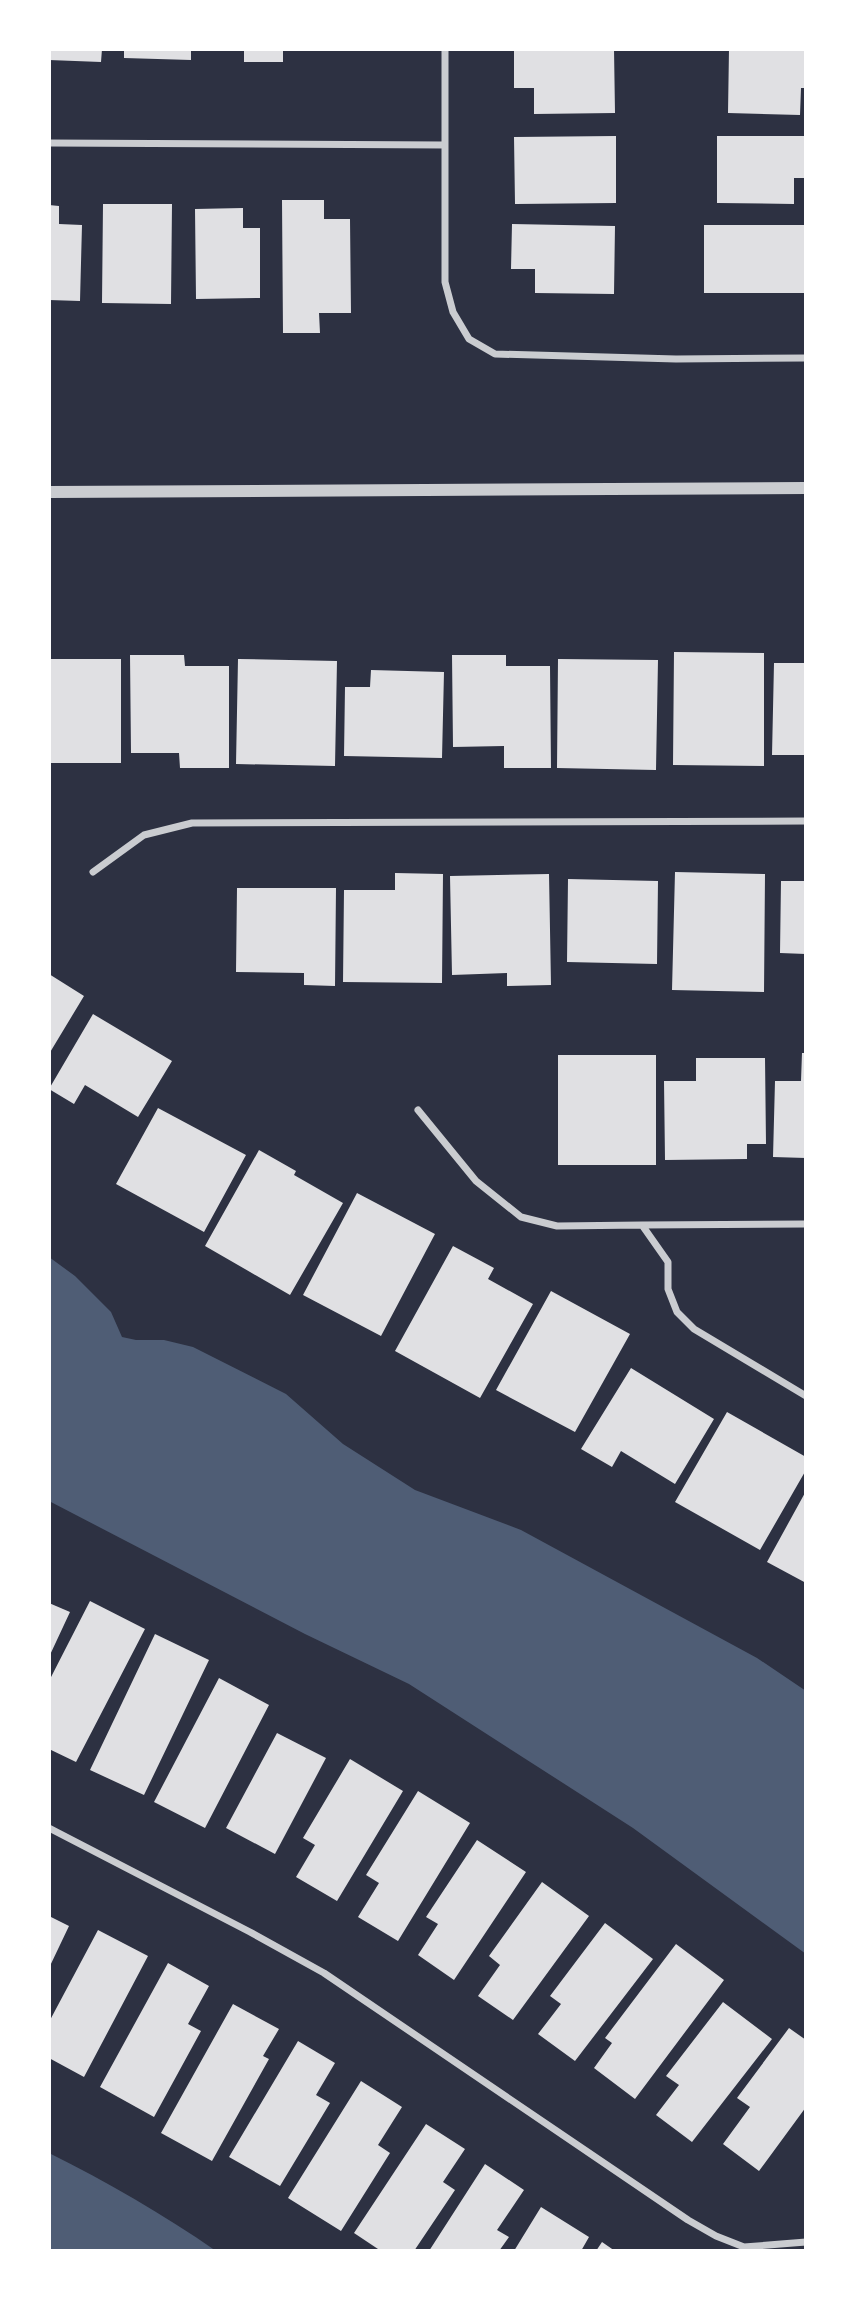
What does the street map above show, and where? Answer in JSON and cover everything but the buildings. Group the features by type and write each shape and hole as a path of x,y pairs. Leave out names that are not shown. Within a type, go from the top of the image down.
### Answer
{"street":[{"path":"445,49 445,282 453,312 469,339 495,354 676,359 806,358"},
{"path":"49,144 445,145"},
{"path":"49,492 806,488"},
{"path":"93,872 144,835 192,823 806,821"},
{"path":"418,1110 476,1181 521,1217 557,1226 806,1224"},
{"path":"642,1225 668,1262 668,1289 677,1312 694,1329 806,1396"},
{"path":"49,1828 324,1973 688,2220 716,2236 744,2247 806,2242"}],"water":[{"path":"49,1257 75,1276 111,1312 122,1337 164,1340 193,1347 286,1394 343,1444 415,1490 521,1530 757,1658 806,1691 806,1954 633,1828 409,1684 305,1634 49,1501"},
{"path":"49,2153 134,2199 216,2251 49,2251"}]}
